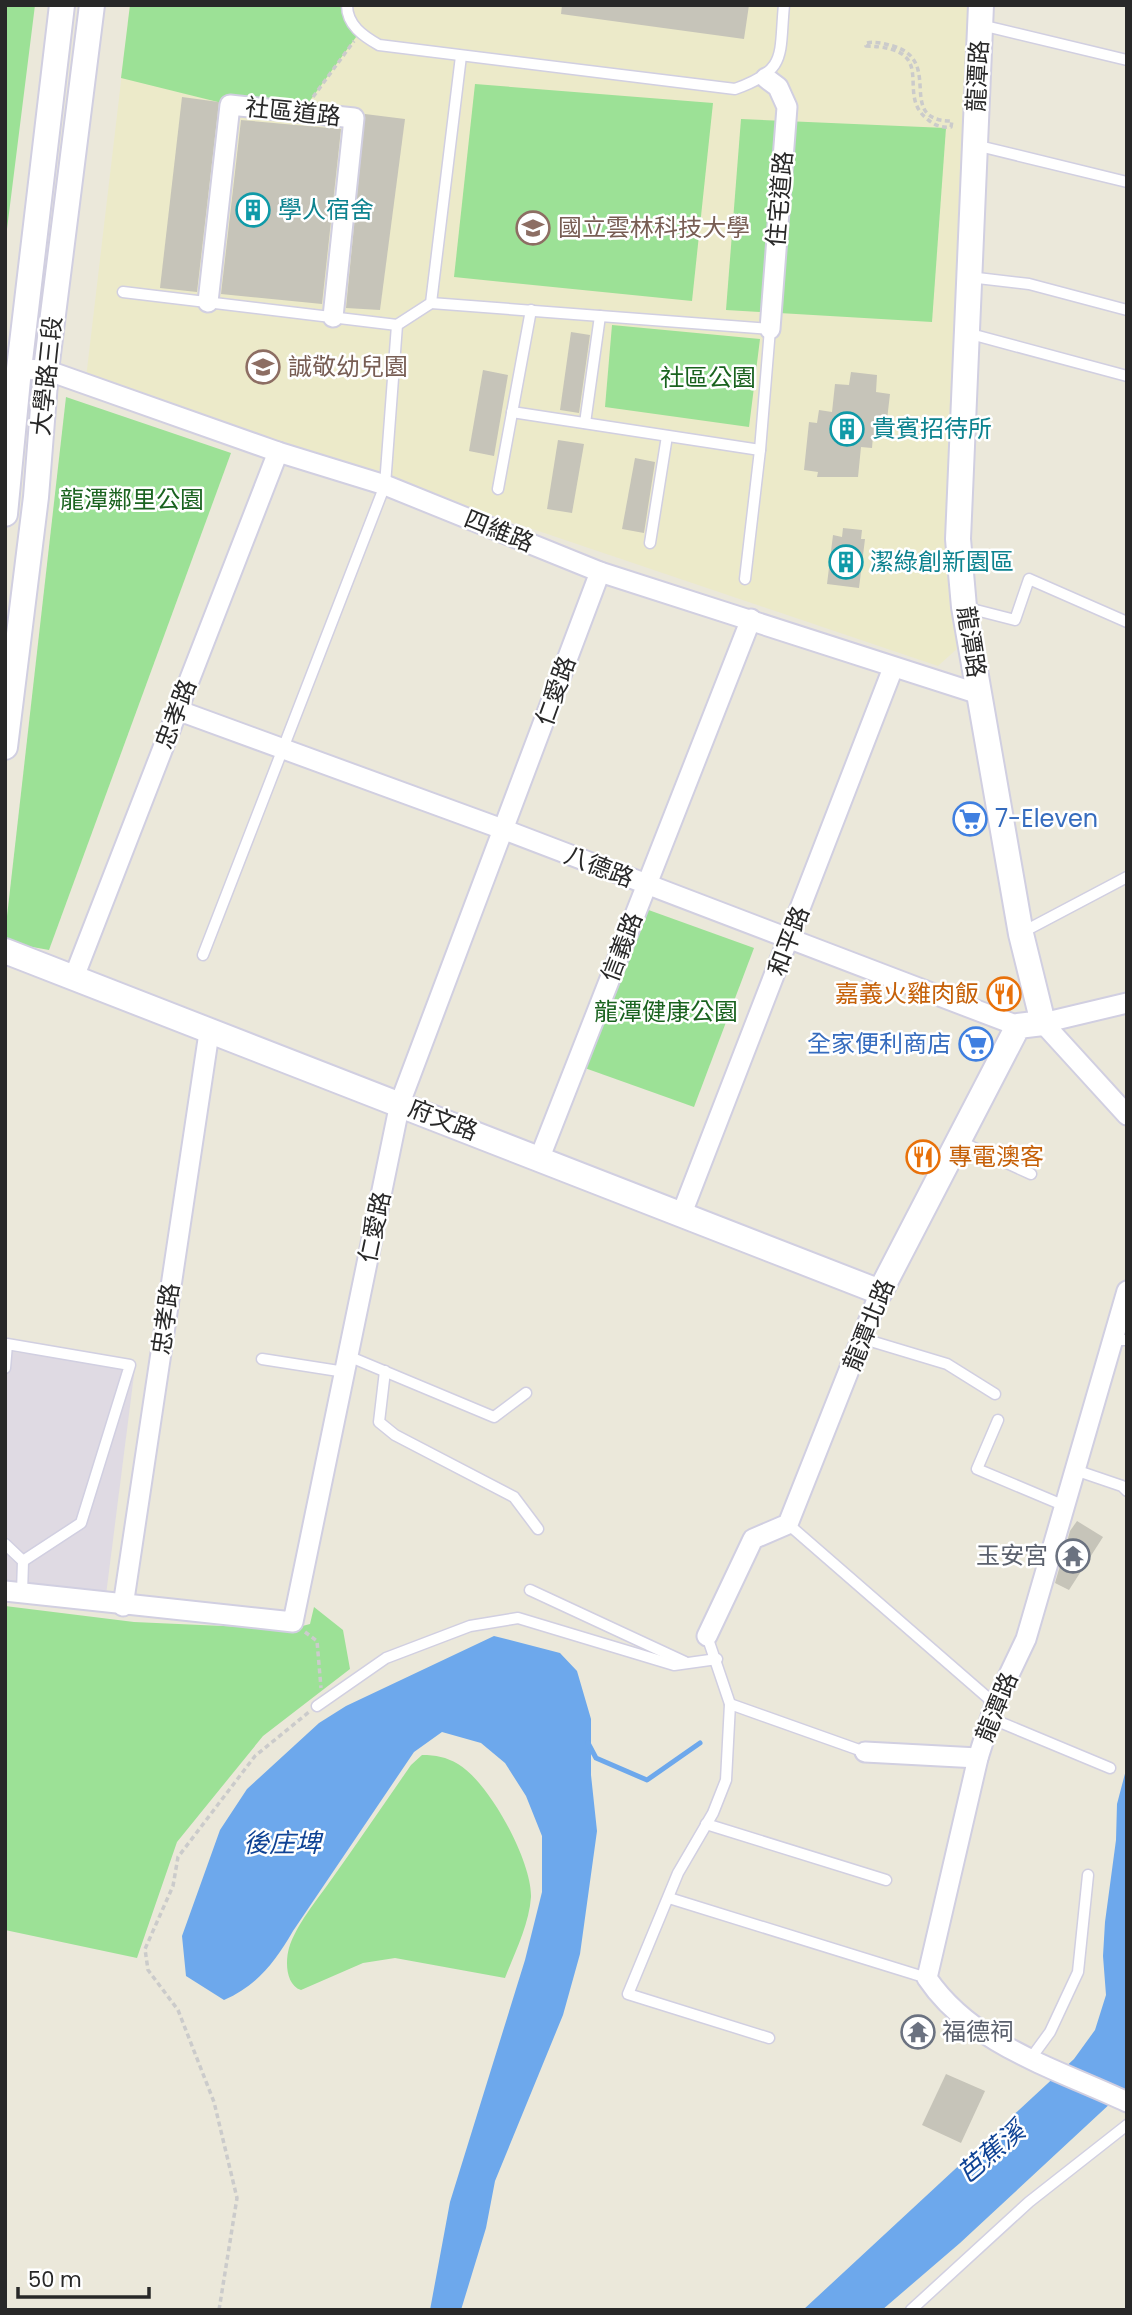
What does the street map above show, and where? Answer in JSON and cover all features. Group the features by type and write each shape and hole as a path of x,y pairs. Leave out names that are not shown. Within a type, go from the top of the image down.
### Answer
{"street":[{"name":"大學路三段","path":"5,514 19,369 62,5"},
{"name":"大學路三段","path":"5,747 36,497 47,370 92,5"},
{"name":"龍潭路","path":"981,15 958,540 964,607 1021,933 1043,1023 1127,1115"},
{"name":"住宅道路","path":"765,78 778,87 787,107 769,329"},
{"name":"社區道路","path":"208,302 230,105 354,118 333,317"},
{"name":"四維路","path":"19,369 47,370 278,452 385,485 600,572 979,694"},
{"name":"忠孝路","path":"74,976 278,452"},
{"name":"仁愛路","path":"293,1622 400,1103 600,572"},
{"name":"信義路","path":"540,1157 751,619"},
{"name":"和平路","path":"682,1213 790,940 893,668"},
{"name":"八德路","path":"177,710 505,830 1018,1026"},
{"name":"府文路","path":"5,951 74,976 209,1033 540,1157 880,1292"},
{"path":"1018,1026 1043,1023 1127,1003"},
{"name":"龍潭北路","path":"788,1524 864,1339 880,1292 1018,1026"},
{"name":"忠孝路","path":"123,1606 209,1033"},
{"name":"龍潭路","path":"927,1978 978,1758 993,1711 1026,1639 1075,1470 1120,1340 1127,1291"},
{"path":"707,1636 753,1539 788,1524"},
{"path":"14,1592 123,1606 293,1622"},
{"path":"866,1752 978,1758"},
{"path":"927,1978 954,2012 999,2044 1127,2102"}],"lane":[{"path":"346,5 347,14 359,33 379,45 735,89 765,78 779,58 784,5"},
{"path":"981,15 1127,60"},
{"path":"431,303 461,56"},
{"path":"974,145 1127,182"},
{"path":"969,277 1029,284 1127,310"},
{"path":"123,292 397,325 431,303 769,329 760,450 745,579"},
{"path":"498,489 531,310"},
{"path":"585,423 600,316"},
{"path":"203,955 385,485 397,325"},
{"path":"967,333 1127,376"},
{"path":"512,412 760,450"},
{"path":"650,543 667,436"},
{"path":"964,607 1014,620 1029,579 1127,622"},
{"path":"1021,933 1127,877"},
{"path":"959,1141 1031,1174"},
{"path":"864,1339 947,1364 996,1394"},
{"path":"5,1368 7,1343 130,1365 81,1523 23,1561 14,1592"},
{"path":"262,1359 347,1364 384,1371 494,1417 526,1393"},
{"path":"384,1371 379,1422 395,1435 514,1497 538,1529"},
{"path":"998,1420 978,1469 1065,1506"},
{"path":"1075,1470 1122,1486 1127,1491"},
{"path":"788,1524 993,1711 1110,1768"},
{"path":"5,1544 23,1561"},
{"path":"530,1590 687,1663"},
{"path":"317,1706 386,1658 470,1626 518,1618 674,1665 717,1659"},
{"path":"707,1636 717,1659 730,1704 726,1780 706,1824 678,1873 628,1994 769,2038"},
{"path":"730,1704 866,1752"},
{"path":"706,1824 886,1880"},
{"path":"1031,2058 1050,2032 1078,1972 1088,1875"},
{"path":"669,1898 927,1978"},
{"path":"911,2310 1029,2202 1127,2125"}],"path":[{"path":"301,113 359,33"},
{"path":"867,43 880,43 898,48 918,62 919,100 926,112 938,120 952,121 951,127 933,124 916,105 912,65 907,58 895,50 866,46 867,43"},
{"path":"219,2310 237,2198 214,2102 178,2010 148,1970 145,1949 173,1886 178,1857 255,1755 317,1706 323,1681 317,1641 293,1622"}],"shaded area":[{"name":"國立雲林科技大學","path":"130,5 969,5 959,647 938,666 86,378"},
{"path":"5,1351 135,1367 106,1595 5,1583"}],"green space":[{"path":"5,5 35,5 5,245"},
{"path":"130,5 347,5 359,33 301,113 230,105 121,78"},
{"path":"475,84 713,103 692,301 454,277"},
{"path":"741,119 946,128 932,322 726,310"},
{"name":"社區公園","path":"612,325 760,339 749,427 605,407"},
{"name":"龍潭鄰里公園","path":"66,397 231,453 49,950 5,942 5,934"},
{"name":"龍潭健康公園","path":"643,908 754,948 694,1107 582,1067"},
{"path":"5,1606 134,1622 291,1629 310,1624 314,1607 343,1630 350,1669 263,1736 177,1842 137,1958 5,1930"},
{"path":"422,1755 449,1760 470,1773 495,1804 517,1844 531,1897 521,1938 505,1978 395,1958 363,1963 301,1990 292,1983 287,1966 289,1948 297,1930 411,1765"}],"water":[{"name":"後庄埤","path":"494,1636 560,1653 577,1671 591,1719 591,1775 597,1831 580,1954 563,2015 495,2181 486,2228 461,2310 430,2310 450,2202 525,1960 542,1892 542,1836 526,1796 505,1763 481,1743 442,1732 414,1752 279,1953 256,1980 236,1994 224,2000 186,1976 182,1936 220,1830 247,1789 319,1723 346,1706"},
{"name":"芭蕉溪","path":"1127,1766 1127,2088 960,2243 882,2310 803,2310 1074,2059 1095,2030 1106,1995 1103,1956 1105,1922 1116,1840 1117,1804"}],"building":[{"path":"562,5 749,5 744,39 561,14"},
{"name":"學人宿舍","path":"182,97 219,102 197,292 160,288"},
{"name":"學人宿舍","path":"365,114 405,119 380,310 346,308"},
{"path":"241,120 341,129 322,304 221,294"},
{"path":"571,332 590,335 579,413 560,410"},
{"path":"483,370 508,375 494,456 469,451"},
{"name":"貴賓招待所","path":"851,372 877,375 876,392 890,394 885,437 873,436 872,448 861,447 858,477 817,477 818,472 804,470 809,422 817,423 819,410 832,412 835,384 849,385"},
{"path":"558,440 584,444 572,513 547,509"},
{"path":"635,458 655,462 644,533 622,529"},
{"name":"潔綠創新園區","path":"843,528 862,530 861,539 865,539 859,588 827,584 833,535 842,537"},
{"name":"玉安宮","path":"1077,1521 1103,1537 1069,1590 1055,1583 1070,1531"},
{"name":"福德祠","path":"912,2015 934,2025 925,2049 902,2038"},
{"path":"946,2074 985,2091 961,2143 922,2125"}],"waterway":[{"path":"588,1743 596,1758 647,1780 700,1743"}],"place":[{"name":"學人宿舍","path":"253,210"},
{"name":"國立雲林科技大學","path":"533,228"},
{"name":"誠敬幼兒園","path":"263,367"},
{"name":"貴賓招待所","path":"847,429"},
{"name":"潔綠創新園區","path":"846,562"},
{"name":"7-Eleven","path":"970,819"},
{"name":"嘉義火雞肉飯","path":"1004,994"},
{"name":"全家便利商店","path":"976,1044"},
{"name":"專電澳客","path":"923,1157"},
{"name":"玉安宮","path":"1073,1556"},
{"name":"福德祠","path":"918,2032"}]}
